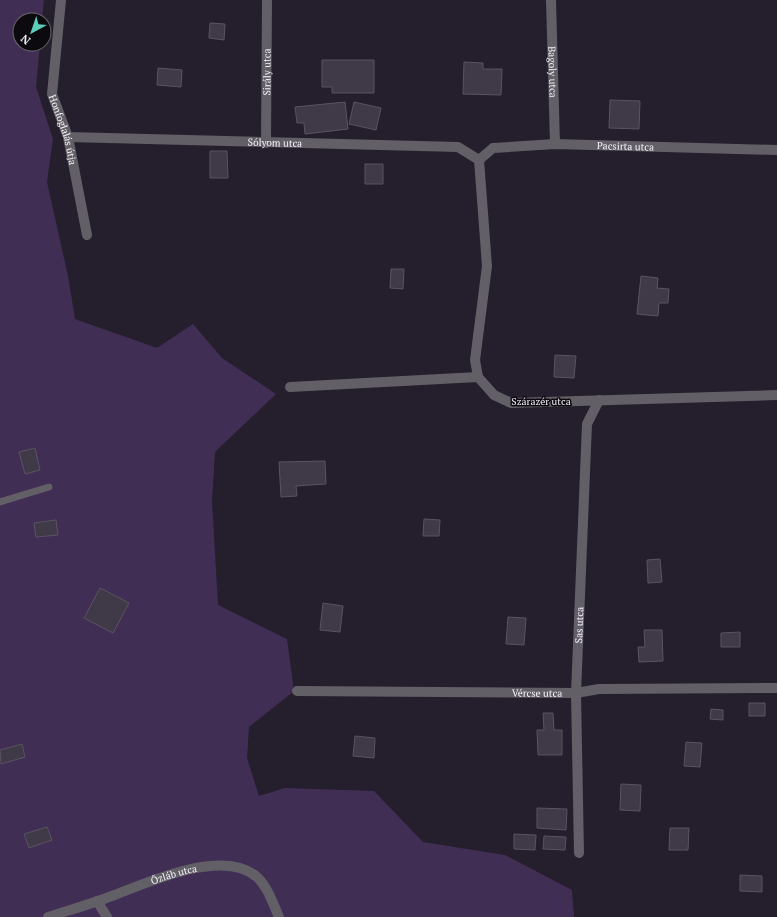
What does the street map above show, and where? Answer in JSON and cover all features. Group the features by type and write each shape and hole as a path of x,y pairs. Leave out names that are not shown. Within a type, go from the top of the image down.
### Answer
{"street":[{"name":"Honfoglalás útja","path":"61,0 52,94 68,137 87,235"},
{"name":"Sirály utca","path":"266,143 267,0"},
{"name":"Bagoly utca","path":"551,0 555,144"},
{"name":"Sólyom utca","path":"68,137 458,147 479,160"},
{"name":"Pacsirta utca","path":"479,160 493,148 555,144 777,150"},
{"path":"290,387 478,377 475,360 487,266 479,160"},
{"name":"Szárazér utca","path":"478,377 494,395 511,403 777,396"},
{"name":"Sas utca","path":"579,853 576,693 587,424 599,400"},
{"name":"Vércse utca","path":"297,691 576,693 599,689 777,688"},
{"name":"Őzláb utca","path":"48,917 179,872 218,865 243,870 256,877 266,889 279,917"},
{"path":"98,901 107,917"}],"lane":[{"path":"0,502 49,487"}],"shaded area":[{"path":"0,0 44,0 43,12 12,12 12,52 39,52 36,87 53,139 47,182 68,276 75,319 157,348 193,324 222,358 276,394 215,452 212,501 218,605 287,639 294,691 249,727 247,758 259,796 285,788 374,791 423,842 505,855 572,890 574,917 0,917"}],"building":[{"path":"210,23 225,24 224,40 209,38"},
{"path":"322,60 374,60 374,93 332,93 332,87 322,87"},
{"path":"464,62 483,63 483,69 502,69 501,95 463,94"},
{"path":"158,68 182,70 181,87 157,85"},
{"path":"610,100 640,101 639,129 609,128"},
{"path":"345,102 348,129 305,134 304,123 297,123 295,107"},
{"path":"354,102 381,108 376,130 349,124"},
{"path":"210,151 227,151 228,178 210,178"},
{"path":"365,164 383,164 383,184 365,184"},
{"path":"391,269 404,269 403,289 390,288"},
{"path":"641,276 658,278 657,288 669,289 668,303 659,303 658,316 637,314"},
{"path":"555,355 576,356 574,378 554,377"},
{"path":"35,448 40,470 25,474 19,452"},
{"path":"325,461 326,484 296,486 297,496 281,497 279,462"},
{"path":"424,519 440,520 439,536 423,536"},
{"path":"56,520 58,535 36,537 34,523"},
{"path":"660,559 662,582 648,583 647,560"},
{"path":"100,588 129,603 113,633 84,618"},
{"path":"323,603 343,606 340,632 320,630"},
{"path":"508,617 526,618 524,645 506,644"},
{"path":"644,630 662,630 663,661 639,662 638,647 645,647"},
{"path":"740,632 740,647 721,647 721,633"},
{"path":"749,703 765,703 765,716 749,716"},
{"path":"711,709 723,710 723,720 710,719"},
{"path":"543,713 553,713 554,730 562,730 562,755 538,755 537,730 544,730"},
{"path":"355,736 375,738 374,758 353,756"},
{"path":"686,742 702,743 700,767 684,766"},
{"path":"22,744 25,757 1,764 0,750"},
{"path":"621,784 641,785 640,811 620,810"},
{"path":"537,808 567,809 566,830 537,828"},
{"path":"47,827 52,840 29,848 24,834"},
{"path":"670,828 689,828 688,850 669,850"},
{"path":"514,834 536,835 535,850 514,849"},
{"path":"544,836 566,837 565,850 543,849"},
{"path":"740,875 762,876 762,892 740,891"}]}
